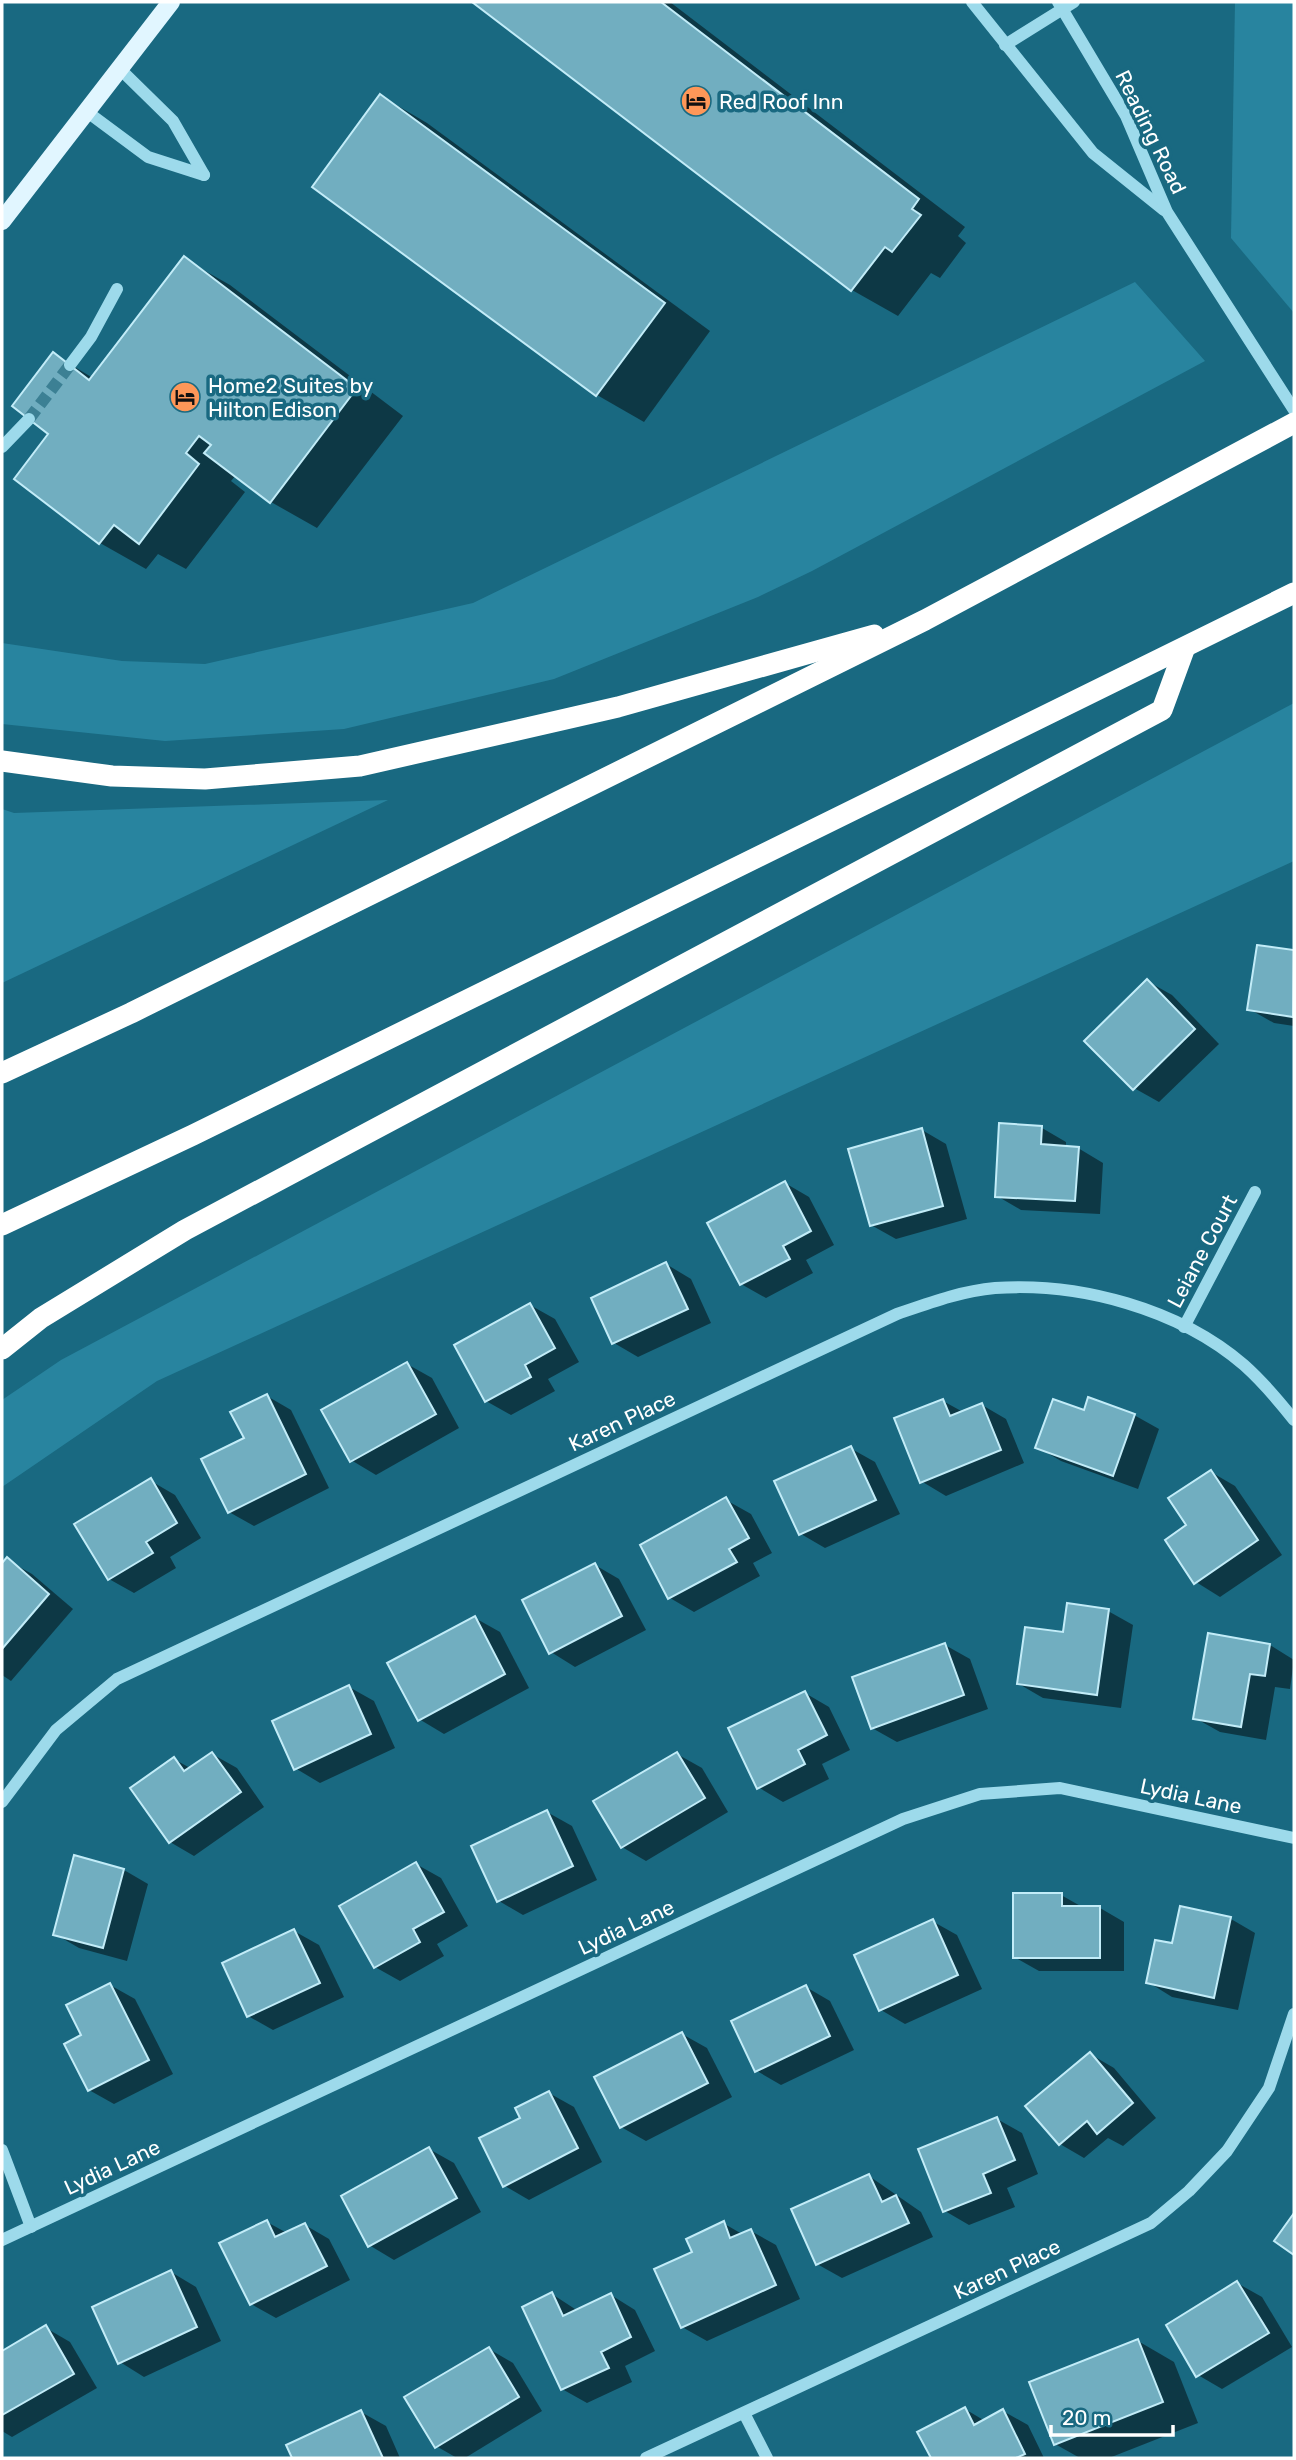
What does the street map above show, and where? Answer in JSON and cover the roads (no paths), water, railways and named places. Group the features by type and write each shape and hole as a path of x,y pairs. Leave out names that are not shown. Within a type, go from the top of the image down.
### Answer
{"highway":[{"path":"2,1073 131,1013 925,620 1294,423"},
{"path":"2,1225 193,1135 1184,650 1294,593"},
{"path":"2,761 112,776 205,779 360,766 618,707 925,620"},
{"path":"2,1349 41,1318 185,1230 1162,710 1184,650"}],"main road":[{"path":"2,220 171,2"}],"street":[{"name":"Reading Road","path":"972,2 1093,153 1167,212"},
{"path":"1005,46 1065,4"},
{"name":"Reading Road","path":"1065,4 1126,116 1167,212"},
{"path":"86,111 148,157 204,175 173,121 120,69"},
{"path":"1167,212 1294,410"},
{"path":"70,365 91,337 117,289"},
{"path":"2,447 29,419"},
{"name":"Leiane Court","path":"1184,1327 1255,1192"},
{"name":"Karen Place","path":"2,1802 56,1730 117,1679 897,1314 945,1297 995,1288 1037,1289 1078,1293 1133,1305 1184,1327 1242,1364 1294,1420"},
{"name":"Lydia Lane","path":"2,2240 903,1819 980,1794 1060,1788 1294,1838"},
{"name":"Karen Place","path":"646,2458 1151,2223 1189,2191 1227,2151 1269,2088 1294,2014"},
{"path":"2,2150 31,2227"},
{"path":"744,2413 767,2458"}],"tunnel":[{"path":"29,419 70,365"}],"place":[{"name":"Red Roof Inn","path":"696,101"},
{"name":"Home2 Suites by Hilton Edison","path":"185,397"}]}
